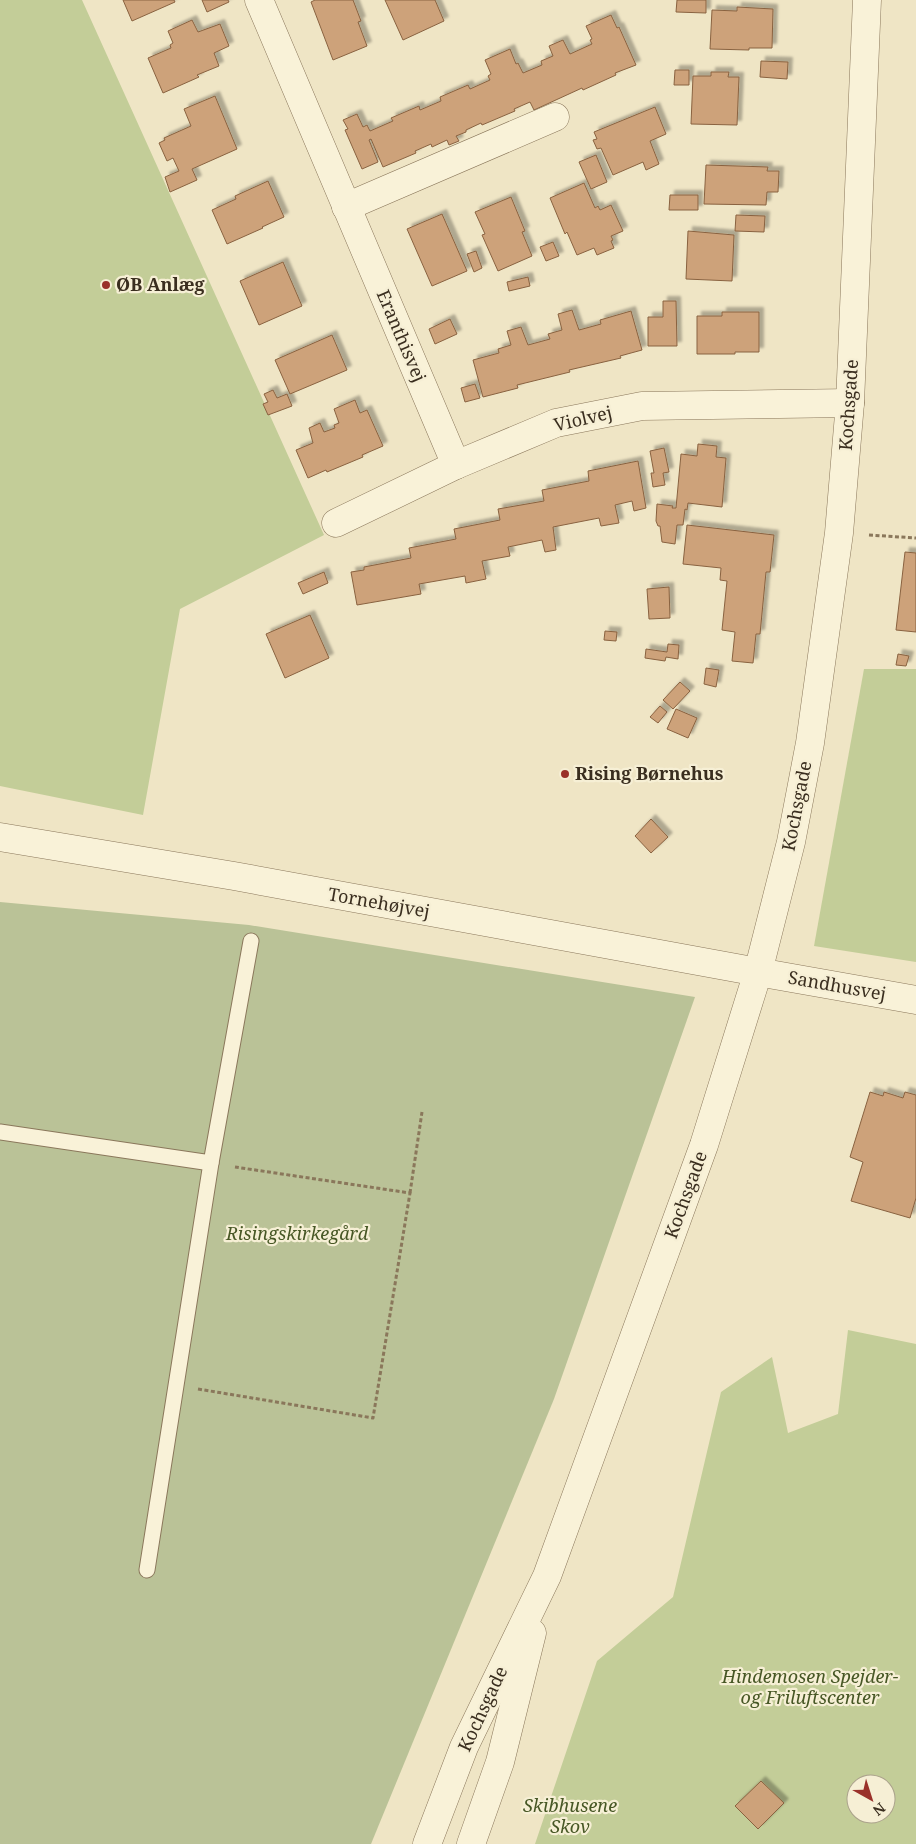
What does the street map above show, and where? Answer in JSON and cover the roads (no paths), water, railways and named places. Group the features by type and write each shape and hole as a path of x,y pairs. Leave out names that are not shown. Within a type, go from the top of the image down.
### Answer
{"street":[{"name":"Eranthisvej","path":"259,0 456,466"},
{"name":"Kochsgade","path":"471,1844 500,1762 547,1576 704,1145 758,972 791,842 803,779 839,533 850,403 867,0"},
{"path":"346,207 555,118"},
{"name":"Violvej","path":"336,523 456,466 556,423 642,406 850,403"},
{"name":"Tornehøjvej","path":"0,837 234,876 758,972"},
{"name":"Sandhusvej","path":"758,972 916,1000"},
{"name":"Kochsgade","path":"426,1844 464,1747 547,1576"}],"lane":[{"path":"147,1570 211,1163 251,941"},
{"path":"0,1132 211,1163"}],"place":[{"name":"ØB Anlæg","path":"106,285"},
{"name":"Rising Børnehus","path":"565,774"}],"park label":[{"name":"Risingskirkegård","path":"297,1234"},
{"name":"Hindemosen Spejder- og Friluftscenter","path":"810,1687"},
{"name":"Skibhusene Skov","path":"570,1816"}]}
